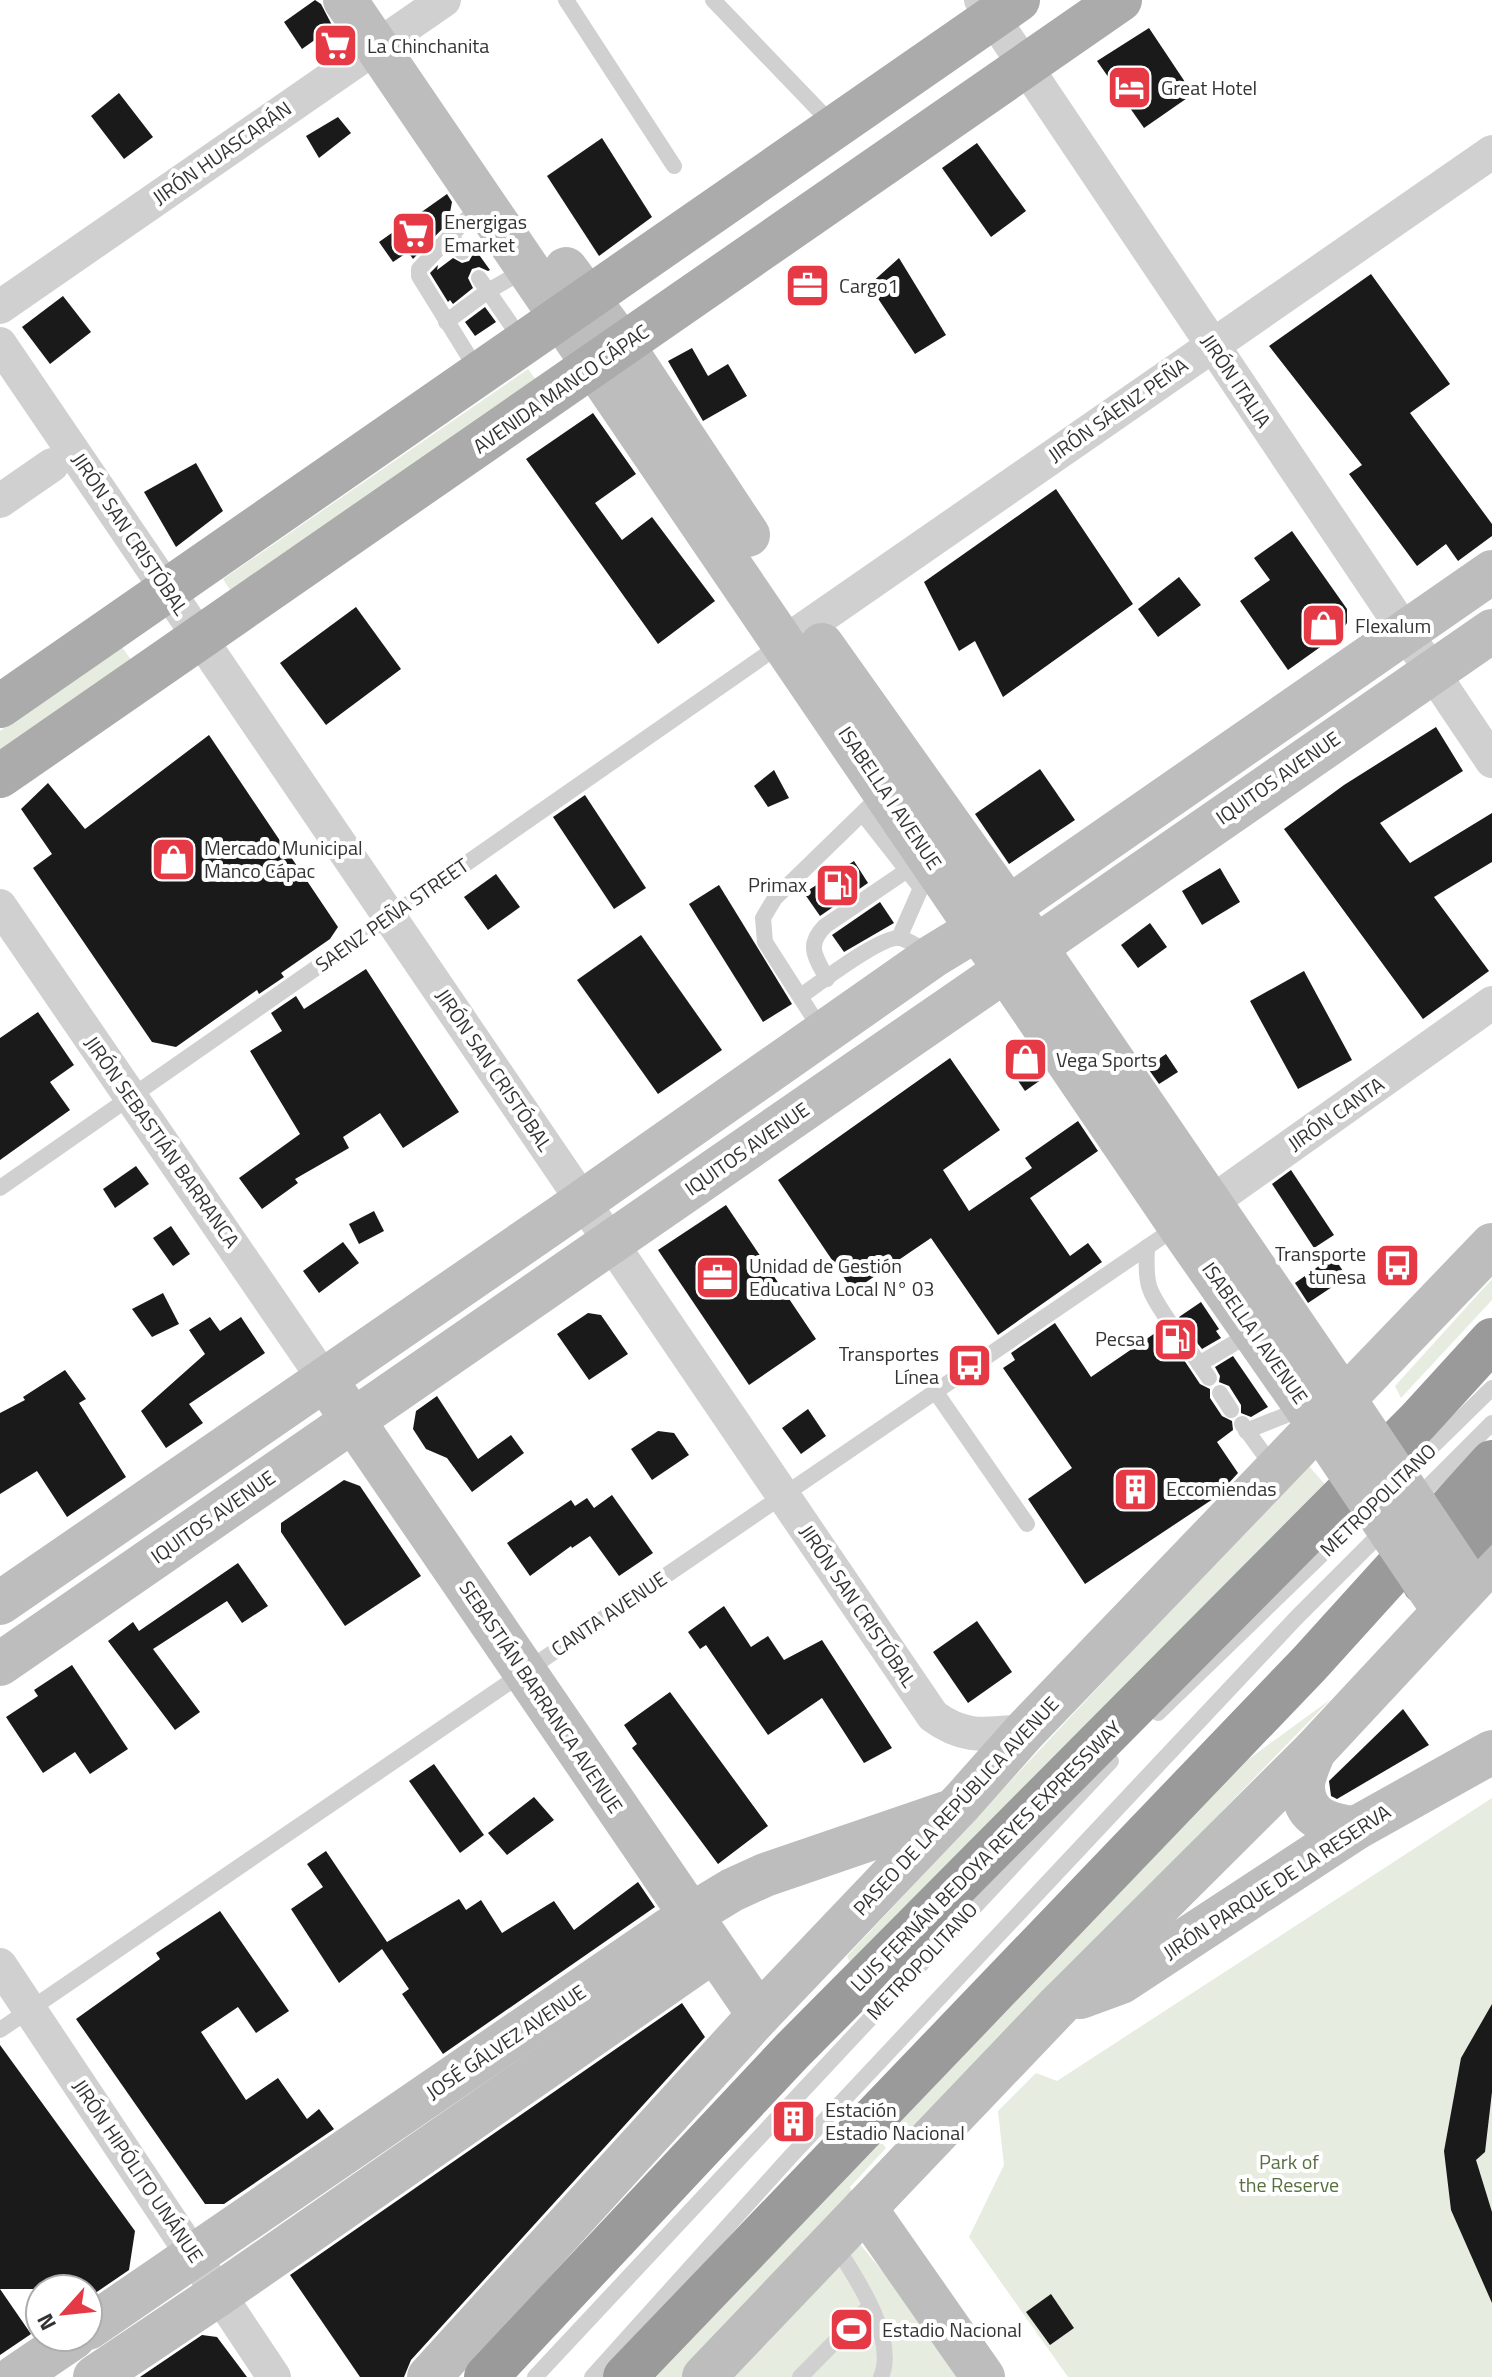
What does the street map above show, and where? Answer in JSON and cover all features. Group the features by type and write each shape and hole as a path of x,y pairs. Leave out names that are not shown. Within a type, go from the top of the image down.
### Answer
{"highway":[{"name":"LUIS FERNÁN BEDOYA REYES EXPRESSWAY","path":"486,2377 792,2051 1397,1442 1492,1340"},
{"path":"625,2377 1309,1664 1492,1462"},
{"path":"1309,1664 1395,1613 1492,1513"}],"main road":[{"name":"ISABELLA I AVENUE","path":"345,0 386,25 576,309 1021,959 1179,1225 1253,1332 1329,1415"},
{"name":"AVENIDA MANCO CÁPAC","path":"0,776 1120,0"},
{"path":"0,706 576,309 835,127 997,6"},
{"name":"ISABELLA I AVENUE","path":"386,25 483,202 528,268 576,309"},
{"path":"0,1603 823,1033 916,947 993,917 1492,572"},
{"name":"ISABELLA I AVENUE","path":"797,634 874,802 924,880 993,917"},
{"name":"IQUITOS AVENUE","path":"0,1664 1432,672 1489,640"},
{"name":"ISABELLA I AVENUE","path":"1179,1225 1460,1584"},
{"name":"PASEO DE LA REPÚBLICA AVENUE","path":"429,2377 759,2015 1025,1731 1492,1245"},
{"name":"SEBASTIÁN BARRANCA AVENUE","path":"324,1379 759,2015"},
{"path":"704,2377 1059,2005 1314,1751 1460,1584"},
{"path":"1314,1751 1304,1780 1306,1802 1323,1822 1356,1828"},
{"name":"JIRÓN PARQUE DE LA RESERVA","path":"1059,2005 1121,1982 1356,1828 1492,1752"},
{"name":"JOSÉ GÁLVEZ AVENUE","path":"95,2377 219,2294 701,1933 732,1890 765,1875 953,1811"},
{"name":"JOSÉ GÁLVEZ AVENUE","path":"104,2317 194,2256 701,1933"},
{"path":"865,2208 983,2377"},
{"path":"15,2377 50,2353"}],"street":[{"name":"JIRÓN HUASCARÁN","path":"0,307 386,25 444,0"},
{"name":"JIRÓN ITALIA","path":"997,6 1025,66 1432,672 1487,743"},
{"name":"JIRÓN SÁENZ PEÑA","path":"797,634 1492,152"},
{"name":"JIRÓN SAN CRISTÓBAL","path":"0,344 933,1716 951,1729 972,1735 1025,1731"},
{"path":"0,501 52,465"},
{"name":"JIRÓN SEBASTIÁN BARRANCA","path":"0,906 324,1379"},
{"name":"JIRÓN CANTA","path":"1179,1225 1492,1003"},
{"name":"JIRÓN HIPÓLITO UNÁNUE","path":"0,1965 274,2377"}],"lane":[{"path":"566,0 674,166"},
{"path":"713,0 835,127"},
{"path":"480,375 419,276 419,269 483,202"},
{"path":"452,237 462,252"},
{"path":"446,322 484,284 528,268"},
{"path":"484,284 523,344"},
{"name":"SAENZ PEÑA STREET","path":"0,1188 797,634"},
{"path":"823,1033 765,942 763,918 775,898 874,802"},
{"path":"801,996 863,953 890,939 916,947 924,880"},
{"path":"827,979 813,951 815,936 825,926 924,880"},
{"path":"1170,1323 1146,1284 1179,1225"},
{"name":"CANTA AVENUE","path":"0,2030 1179,1225"},
{"path":"1189,1349 1204,1371 1253,1332"},
{"name":"METROPOLITANO","path":"1147,1724 1492,1388"},
{"path":"935,1391 1027,1524"},
{"path":"1220,1393 1231,1410"},
{"path":"1275,1470 1244,1428 1329,1415"},
{"name":"METROPOLITANO","path":"592,2377 790,2157 1296,1618 1492,1423"},
{"name":"METROPOLITANO","path":"535,2377 1125,1746"},
{"path":"833,2242 865,2293 880,2332 885,2353 881,2377"},
{"path":"800,2377 870,2306"}],"green space":[{"path":"528,369 536,380 230,590 223,579"},
{"path":"122,647 131,660 0,750 0,731"},
{"path":"1492,1279 1492,1300 1401,1398 1395,1386"},
{"path":"1307,1464 1330,1490 850,1962 847,1956"},
{"path":"1331,1699 908,2135 889,2121 1201,1794"},
{"name":"Park of the Reserve","path":"1492,1798 1492,2377 1068,2377 969,2237 1004,2165 998,2111 1036,2073 1057,2081"},
{"path":"878,2138 886,2148 850,2187 855,2202 688,2377 652,2377"},
{"name":"Estadio Nacional","path":"859,2243 892,2283 956,2377 733,2377"}],"building":[{"path":"315,0 321,4 333,27 302,49 284,22"},
{"path":"1149,28 1193,94 1144,128 1097,61"},
{"path":"119,93 153,137 124,159 91,116"},
{"path":"338,117 351,133 319,158 306,136"},
{"path":"602,138 652,217 599,256 547,176"},
{"path":"977,143 1026,211 991,237 942,168"},
{"name":"Energigas Emarket","path":"447,194 452,202 448,223 413,259 408,252 393,262 379,242"},
{"path":"472,245 490,270 472,269 468,278 473,288 453,304 450,300 448,302 430,273 453,258 462,263 469,261"},
{"path":"899,258 946,335 915,354 869,285"},
{"path":"1371,274 1450,384 1410,413 1492,524 1492,536 1458,561 1446,544 1417,566 1349,474 1362,465 1269,346"},
{"path":"63,296 91,332 50,364 22,327"},
{"path":"485,307 496,322 475,336 465,322"},
{"path":"692,348 708,376 728,364 747,396 703,421 668,361"},
{"path":"593,413 636,474 595,503 622,540 652,517 715,601 658,644 526,459"},
{"path":"196,463 223,511 176,547 144,492"},
{"path":"1056,489 1133,604 1003,697 975,641 959,651 924,582"},
{"path":"1292,531 1347,609 1347,623 1340,633 1288,670 1240,601 1270,580 1254,558"},
{"path":"1179,577 1201,605 1158,637 1138,609"},
{"path":"356,607 401,669 326,725 280,663"},
{"path":"1436,727 1463,771 1380,823 1410,863 1492,813 1492,862 1434,897 1489,971 1423,1019 1284,829 1344,785"},
{"path":"209,735 338,927 330,939 281,973 284,977 259,994 257,990 176,1047 152,1042 33,868 52,854 21,809 48,783 85,829"},
{"path":"1040,769 1075,820 1009,864 975,814"},
{"path":"774,770 789,798 768,807 754,786"},
{"path":"585,795 646,888 614,909 553,817"},
{"name":"Primax","path":"854,861 868,883 820,916 804,893"},
{"path":"1220,868 1240,902 1202,925 1182,891"},
{"path":"496,874 520,907 488,930 464,897"},
{"path":"719,885 792,1004 763,1022 689,904"},
{"name":"Primax","path":"880,902 894,923 844,952 832,935"},
{"path":"1150,923 1167,947 1138,968 1121,945"},
{"path":"641,935 722,1050 658,1094 577,980"},
{"path":"366,969 459,1112 403,1148 380,1113 343,1137 349,1148 295,1179 298,1183 262,1209 239,1178 300,1134 250,1051 282,1031 271,1013 296,996 304,1009"},
{"path":"1304,971 1352,1060 1298,1089 1250,1001"},
{"path":"38,1012 74,1065 50,1082 70,1110 0,1160 0,1038"},
{"path":"1023,1046 1045,1077 1025,1091 1004,1060"},
{"path":"1166,1054 1178,1072 1159,1084 1147,1067"},
{"path":"950,1058 1000,1130 943,1170 969,1211 1032,1168 1025,1158 1078,1121 1098,1151 1030,1198 1070,1256 1088,1243 1102,1262 998,1335 931,1238 853,1291 778,1180"},
{"path":"136,1166 149,1184 115,1208 103,1189"},
{"path":"1291,1170 1334,1235 1314,1248 1272,1184"},
{"path":"726,1205 816,1339 749,1385 658,1250"},
{"path":"374,1211 384,1231 359,1244 349,1224"},
{"path":"171,1226 190,1254 173,1266 153,1238"},
{"path":"343,1242 359,1263 319,1293 303,1271"},
{"path":"1333,1256 1347,1277 1308,1303 1295,1283"},
{"path":"163,1293 179,1324 152,1337 132,1309"},
{"path":"1201,1302 1219,1329 1216,1331 1221,1338 1202,1349 1194,1339 1187,1338 1179,1344 1178,1351 1200,1384 1210,1389 1210,1398 1222,1416 1232,1421 1233,1430 1217,1442 1238,1473 1216,1497 1085,1584 1028,1499 1072,1468 1003,1368 1015,1360 1011,1353 1055,1323 1091,1377 1161,1329 1170,1334 1177,1332 1181,1323 1179,1317"},
{"path":"588,1313 601,1315 628,1354 589,1380 557,1334"},
{"path":"210,1317 220,1331 241,1317 265,1353 189,1404 203,1423 166,1448 141,1411 205,1354 189,1330"},
{"path":"1233,1356 1268,1407 1251,1417 1241,1413 1241,1405 1229,1386 1219,1382 1220,1376 1215,1367"},
{"path":"65,1370 86,1399 79,1403 126,1477 67,1517 37,1471 0,1494 0,1413 25,1400 23,1397"},
{"path":"437,1396 478,1459 511,1435 524,1453 472,1492 447,1458 426,1449 413,1429 416,1411"},
{"path":"808,1409 826,1436 801,1454 782,1428"},
{"path":"658,1431 674,1433 689,1455 652,1480 631,1449"},
{"path":"344,1480 360,1486 421,1576 345,1626 281,1532 281,1523"},
{"path":"612,1495 653,1553 619,1576 590,1536 530,1576 507,1543 571,1500 575,1506 587,1498 594,1508"},
{"path":"238,1563 268,1606 242,1623 227,1601 153,1649 200,1712 175,1730 108,1641 133,1622 139,1631"},
{"path":"724,1606 751,1647 768,1636 784,1660 822,1640 892,1748 864,1763 822,1698 768,1735 706,1645 700,1649 688,1632"},
{"path":"977,1621 1012,1672 968,1703 933,1652"},
{"path":"72,1665 128,1749 90,1774 75,1752 43,1773 6,1717 38,1696 34,1690"},
{"path":"670,1692 768,1826 718,1864 632,1748 637,1744 624,1725"},
{"path":"1403,1709 1429,1745 1337,1799 1331,1796 1329,1781"},
{"path":"434,1764 484,1835 460,1853 409,1781"},
{"path":"534,1797 554,1820 507,1855 488,1833"},
{"path":"326,1851 387,1942 459,1899 466,1910 481,1900 502,1933 554,1901 574,1930 638,1882 655,1907 443,2054 402,1994 409,1989 382,1949 339,1983 291,1909 323,1887 307,1864"},
{"path":"220,1911 289,2011 256,2033 238,2007 201,2032 246,2100 278,2078 307,2119 319,2109 334,2129 224,2204 205,2204 76,2019 160,1959 156,1953"},
{"path":"682,2003 705,2037 411,2360 404,2377 360,2377 290,2275"},
{"path":"1492,2004 1492,2092 1485,2152 1476,2160 1492,2212 1492,2303 1451,2210 1444,2151 1461,2058"},
{"path":"0,2045 135,2231 129,2270 104,2287 104,2273 24,2273 24,2289 0,2289"},
{"path":"0,2289 24,2324 24,2339 0,2355"},
{"path":"1051,2294 1074,2328 1050,2345 1026,2312"},
{"path":"202,2335 217,2337 247,2377 140,2377"}],"place":[{"name":"La Chinchanita","path":"336,46"},
{"name":"Great Hotel","path":"1130,88"},
{"name":"Energigas Emarket","path":"413,233"},
{"name":"Cargo1","path":"808,286"},
{"name":"Flexalum","path":"1324,626"},
{"name":"Mercado Municipal Manco Cápac","path":"173,859"},
{"name":"Primax","path":"838,885"},
{"name":"Vega Sports","path":"1025,1060"},
{"name":"Transporte tunesa","path":"1397,1265"},
{"name":"Unidad de Gestión Educativa Local N° 03","path":"718,1278"},
{"name":"Pecsa","path":"1176,1339"},
{"name":"Transportes Línea","path":"970,1366"},
{"name":"Eccomiendas","path":"1135,1489"},
{"name":"Estación Estadio Nacional","path":"794,2121"},
{"name":"Estadio Nacional","path":"851,2330"}]}
